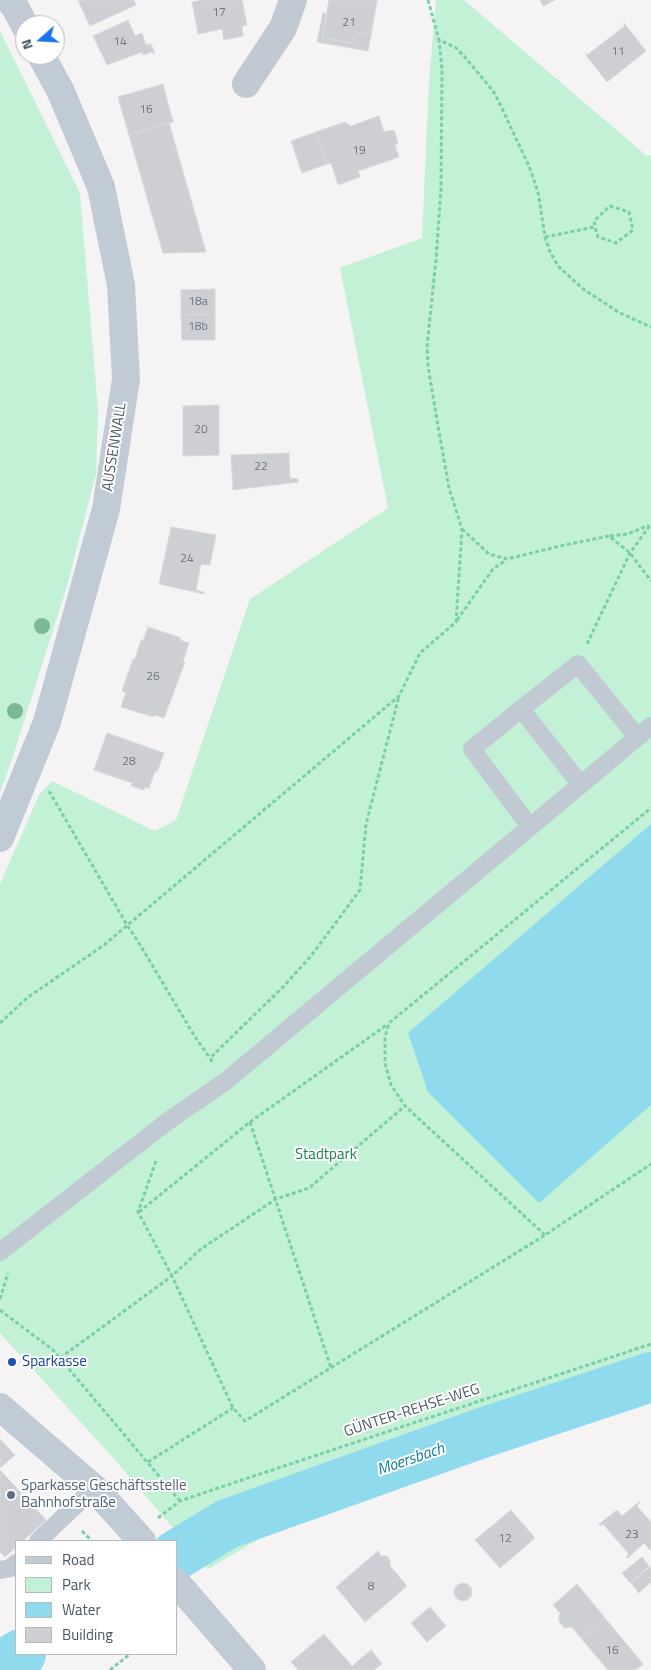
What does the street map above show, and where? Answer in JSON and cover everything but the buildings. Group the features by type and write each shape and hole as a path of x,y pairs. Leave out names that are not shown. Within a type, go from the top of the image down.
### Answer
{"street":[{"path":"9,0 19,15"},
{"path":"246,84 283,28 293,0"},
{"name":"AUSSENWALL","path":"0,838 47,722 106,509 126,379 121,285 101,187 61,92 46,65"},
{"path":"0,1407 144,1532"},
{"path":"178,1585 252,1670"}],"lane":[{"path":"530,827 472,749 578,664 634,733 645,731"},
{"path":"521,709 581,785"},
{"path":"0,1252 168,1121 226,1081 645,731"},
{"path":"39,1540 94,1488"},
{"path":"0,1570 11,1568 15,1564"}],"path":[{"path":"428,0 439,40 442,69 442,189 427,347 428,366 449,488 462,528 456,622"},
{"path":"439,40 455,47 493,91 529,166 538,192 545,237 550,252 558,266 583,288 620,313 651,327"},
{"path":"610,206 630,212 633,230 616,243 598,237 595,227 594,221 610,206"},
{"path":"545,237 595,227"},
{"path":"210,1058 283,987 311,956 360,890 366,824 399,696 420,653 456,622 493,569 507,560 560,546 628,534 650,524"},
{"path":"578,664 630,553 650,524"},
{"path":"462,528 489,554 507,560"},
{"path":"609,536 630,553 651,581"},
{"path":"0,1023 27,998 104,945 399,696"},
{"path":"31,761 195,1037 226,1081"},
{"path":"138,1212 250,1122 389,1023 651,808"},
{"path":"389,1023 385,1037 385,1062 392,1086 405,1106 545,1235"},
{"path":"60,1358 172,1276 201,1249 276,1199 309,1188 405,1106"},
{"path":"250,1122 331,1368"},
{"path":"157,1158 138,1212 172,1276 233,1408 245,1421 545,1235 651,1164"},
{"path":"0,1310 44,1342 60,1358 180,1501"},
{"name":"GÜNTER-REHSE-WEG","path":"144,1532 180,1501 651,1344"},
{"path":"148,1462 233,1408"},
{"path":"110,1670 129,1655"}],"green space":[{"name":"Stadtpark","path":"436,0 464,0 647,156 651,155 651,1401 403,1478 288,1522 208,1569 115,1460 0,1333 0,884 39,795 52,781 155,831 176,820 250,599 388,508 340,268 422,238 429,82"},
{"path":"0,31 15,65 17,65 80,193 98,410 96,474 67,586 0,793"}],"water":[{"path":"651,824 651,1105 539,1203 428,1092 408,1033"}],"waterway":[{"name":"Moersbach","path":"178,1554 227,1524 479,1434 651,1377"},
{"name":"Moersbach","path":"0,1667 19,1655"}],"place":[{"name":"Sparkasse","path":"12,1362"},
{"name":"Sparkasse Geschäftsstelle Bahnhofstraße","path":"11,1495"}]}
